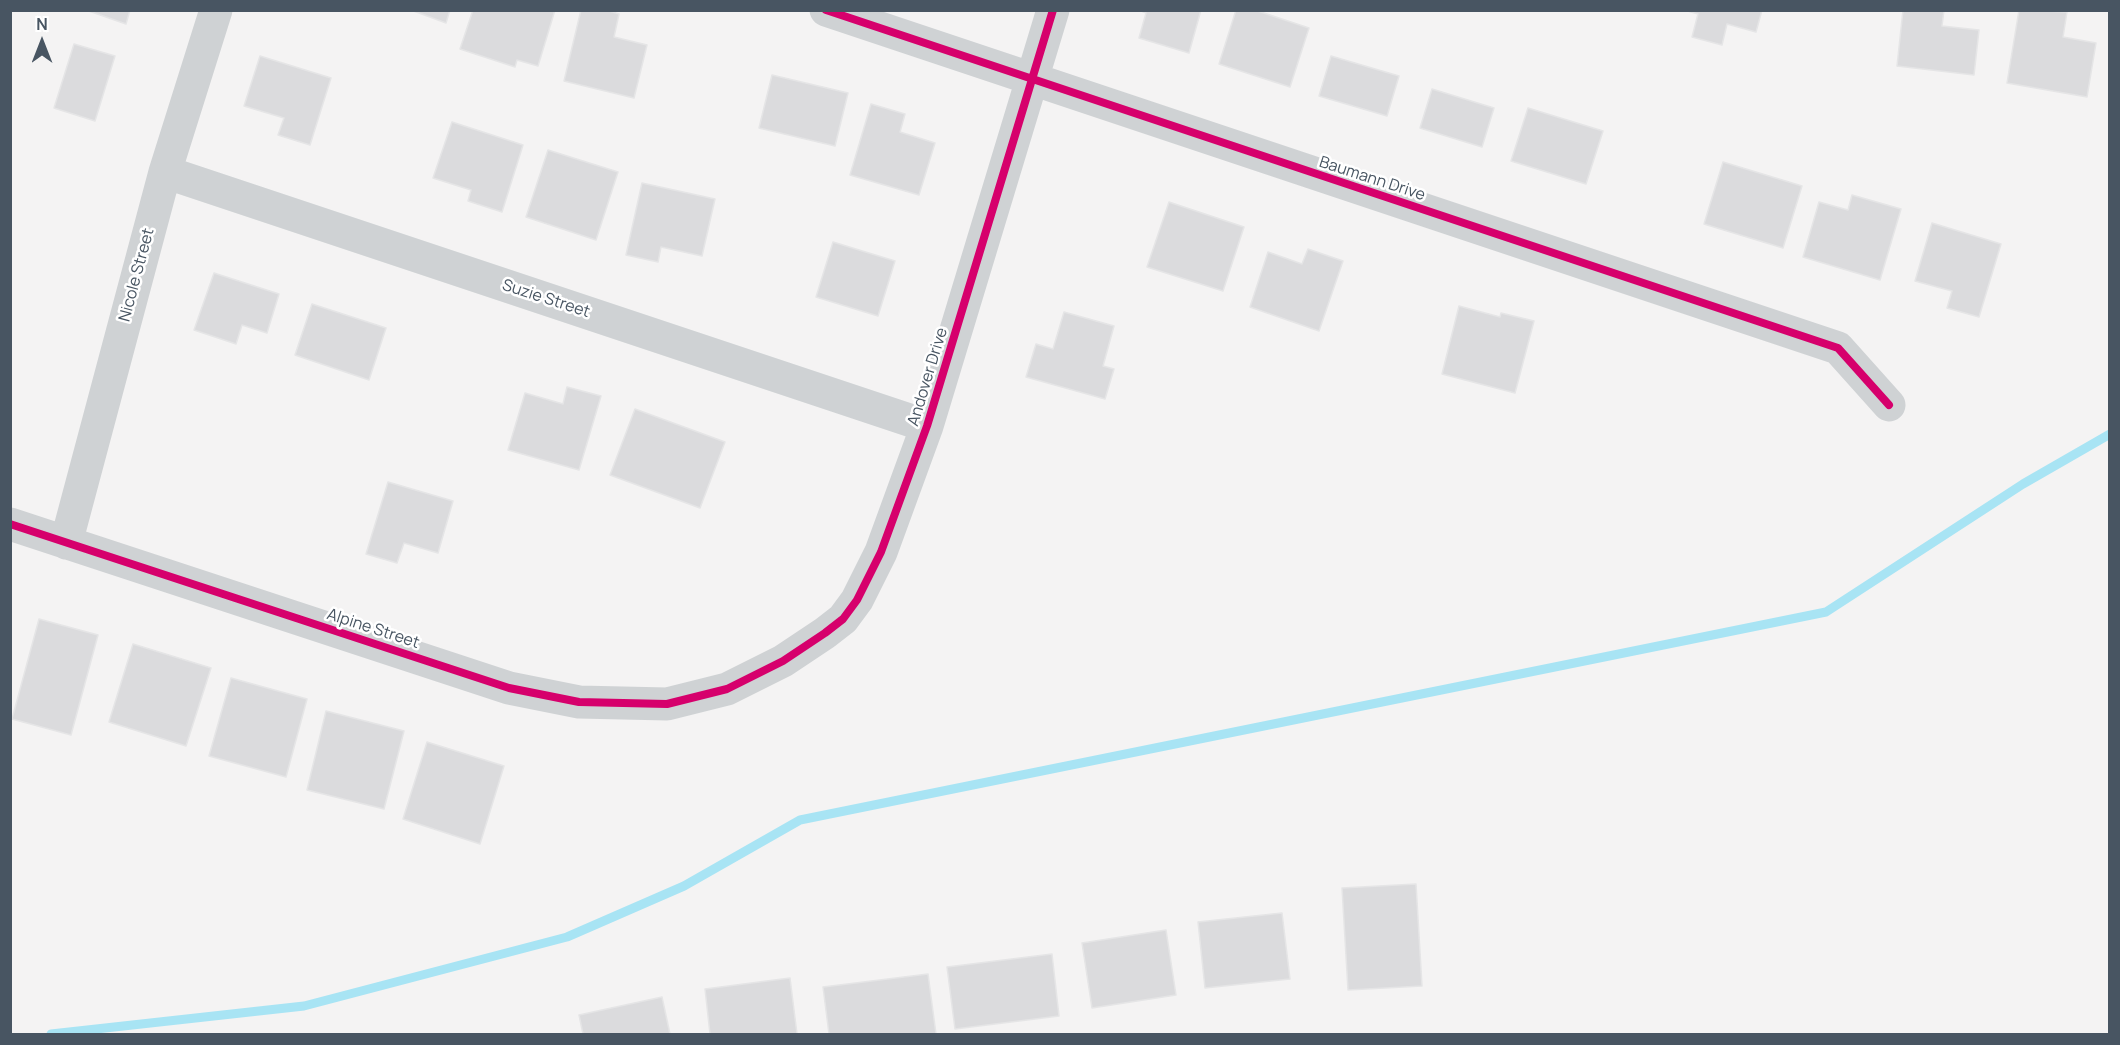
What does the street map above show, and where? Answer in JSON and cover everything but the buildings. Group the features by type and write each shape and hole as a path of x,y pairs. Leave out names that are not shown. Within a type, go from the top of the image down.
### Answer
{"street":[{"name":"Nicole Street","path":"66,543 165,172 216,10"},
{"name":"Baumann Drive","path":"826,10 1032,81 1838,348 1889,405"},
{"name":"Andover Drive","path":"734,685 783,661 843,619 856,600 881,552 927,426 1053,10"},
{"name":"Suzie Street","path":"165,172 927,426"},
{"name":"Alpine Street","path":"10,524 509,687 567,700 667,704 727,689 734,685"}],"waterway":[{"path":"51,1034 304,1006 567,937 684,886 800,820 1826,612 2023,484 2110,434"}],"cycle path":[{"path":"826,10 1838,348 1889,405"},
{"path":"10,524 509,688 579,702 667,704 727,689 783,661 843,619 857,600 881,552 927,426 1053,10"}]}
